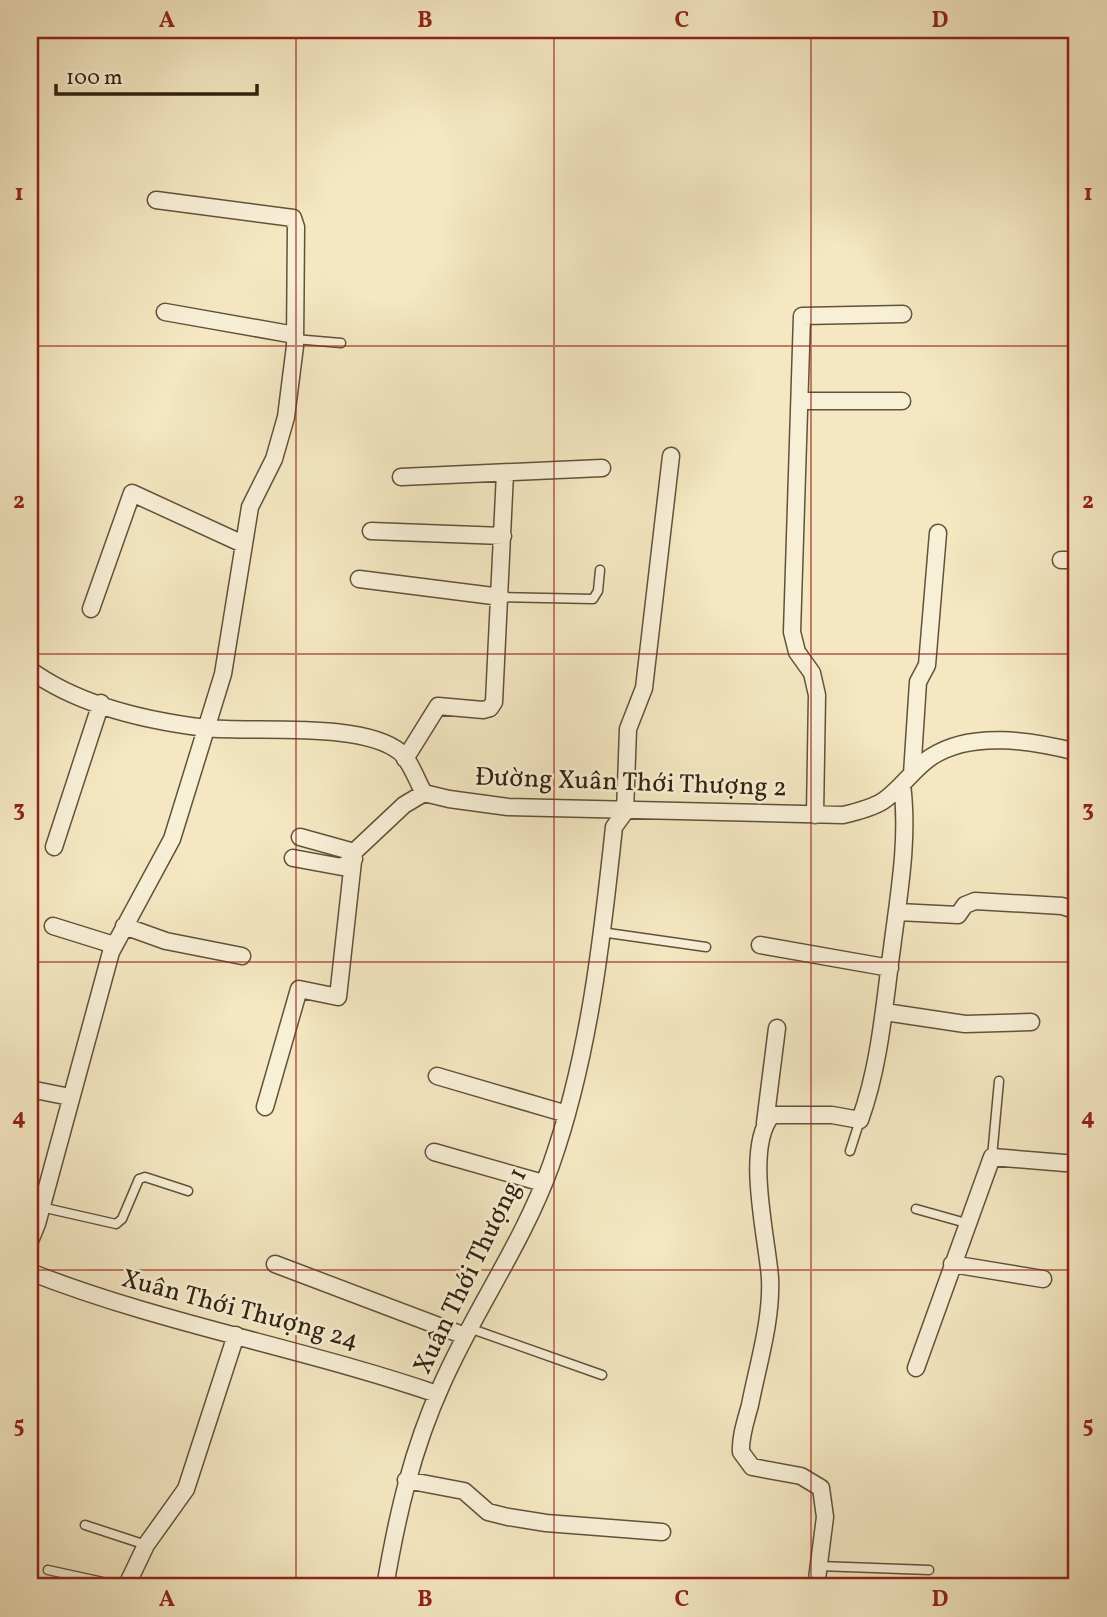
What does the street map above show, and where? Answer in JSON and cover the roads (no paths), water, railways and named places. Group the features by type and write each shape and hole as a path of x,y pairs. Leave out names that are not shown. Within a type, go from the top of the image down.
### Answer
{"street":[{"path":"30,1241 114,945 172,839 207,728 232,634 250,507 274,459 283,433 295,337 296,227 293,218 156,200"},
{"path":"165,312 295,337"},
{"path":"815,815 817,695 812,673 797,652 792,632 802,401 802,316 903,314"},
{"path":"802,401 902,401"},
{"path":"625,812 628,729 644,688 671,456"},
{"path":"401,477 602,468"},
{"path":"405,759 438,706 490,708 494,702 505,473"},
{"path":"91,609 132,492 243,544"},
{"path":"371,531 503,537"},
{"path":"765,1123 772,1115 832,1115 860,1120 872,1083 898,912 907,779 918,681 927,665 938,533"},
{"path":"359,579 501,597"},
{"path":"30,670 67,692 162,722 207,728 351,735 389,745 402,753 424,793 404,805 342,867 293,858"},
{"path":"54,847 101,703"},
{"name":"Đường Xuân Thới Thượng 2","path":"424,793 508,807 843,816 883,801 932,757 978,743 1036,742 1077,752"},
{"name":"Xuân Thới Thượng 1","path":"385,1587 406,1479 437,1394 467,1332 511,1254 543,1183 567,1114 579,1068 601,932 614,827 625,812"},
{"path":"300,837 354,855"},
{"path":"265,1107 299,989 338,998 354,855"},
{"path":"898,912 958,915 965,905 975,901 1062,906 1077,911"},
{"path":"52,926 114,945"},
{"path":"124,926 166,942 242,956"},
{"path":"760,945 890,968"},
{"path":"884,1012 953,1023 1031,1022"},
{"path":"777,1028 758,1156 760,1203 770,1279 762,1347 741,1452 752,1467 801,1476 821,1488 825,1517 816,1587"},
{"path":"437,1076 567,1114"},
{"path":"30,1089 70,1097"},
{"path":"434,1152 543,1183"},
{"path":"916,1368 992,1157 1077,1164"},
{"path":"275,1264 467,1332"},
{"path":"952,1264 1043,1279"},
{"name":"Xuân Thới Thượng 24","path":"30,1272 120,1303 361,1368 437,1394"},
{"path":"126,1587 146,1545 186,1489 236,1335"},
{"path":"406,1479 464,1491 488,1512 508,1517 546,1523 662,1532"}],"lane":[{"path":"295,337 341,343"},
{"path":"501,597 593,599 598,591 600,570"},
{"path":"601,932 706,947"},
{"path":"992,1157 999,1081"},
{"path":"850,1151 860,1120"},
{"path":"41,1207 116,1224 122,1219 139,1179 145,1177 188,1191"},
{"path":"916,1209 967,1223"},
{"path":"467,1332 602,1375"},
{"path":"85,1525 146,1545"},
{"path":"819,1566 929,1570"},
{"path":"48,1570 126,1587"}]}
